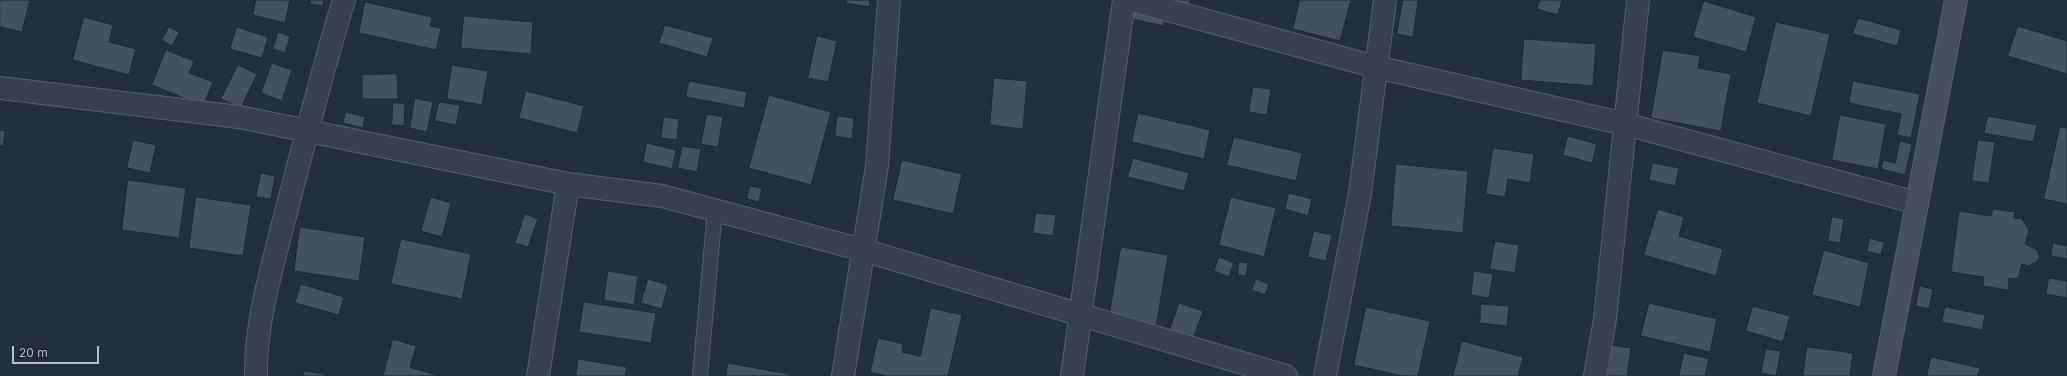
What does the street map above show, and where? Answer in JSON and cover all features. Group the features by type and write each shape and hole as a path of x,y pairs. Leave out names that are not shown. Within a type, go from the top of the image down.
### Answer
{"main road":[{"path":"1884,376 1956,0"}],"street":[{"path":"256,376 256,351 274,261 307,130 344,0"},
{"path":"844,376 877,166 889,0"},
{"path":"1072,376 1124,0"},
{"path":"1131,0 1376,67 1625,124 1917,203"},
{"path":"1326,376 1360,193 1385,0"},
{"path":"1596,376 1604,319 1638,0"},
{"path":"0,88 239,117 568,184 662,196 864,250 1286,376"},
{"path":"538,376 568,184"}],"lane":[{"path":"700,376 715,210"}],"building":[{"path":"0,0 30,0 22,32 1,27 0,31"},
{"path":"256,0 290,0 285,23 253,15"},
{"path":"311,0 324,0 323,6 310,4"},
{"path":"846,0 870,0 869,7 846,3"},
{"path":"1172,0 1190,0 1189,4"},
{"path":"1300,0 1351,0 1340,41 1293,29"},
{"path":"1403,0 1418,0 1413,37 1397,34"},
{"path":"1540,0 1562,0 1558,15 1537,9"},
{"path":"1704,1 1756,17 1746,52 1693,37"},
{"path":"365,2 432,17 430,26 441,28 436,50 359,33"},
{"path":"1131,4 1166,11 1163,26 1128,18"},
{"path":"464,16 533,22 531,54 461,48"},
{"path":"84,17 113,25 109,42 136,49 129,75 73,60"},
{"path":"1858,18 1901,30 1897,46 1853,34"},
{"path":"1776,22 1830,34 1811,116 1757,103"},
{"path":"665,25 713,38 707,57 659,43"},
{"path":"2018,26 2067,41 2067,74 2008,56"},
{"path":"169,27 179,32 172,46 162,40"},
{"path":"237,27 268,37 262,58 230,49"},
{"path":"278,32 290,36 285,53 273,49"},
{"path":"817,36 837,41 828,82 808,78"},
{"path":"1524,39 1596,44 1593,86 1521,80"},
{"path":"166,50 194,61 189,73 213,82 203,106 152,85"},
{"path":"1663,50 1700,56 1698,68 1731,74 1721,131 1651,118"},
{"path":"272,63 292,70 282,101 261,93"},
{"path":"238,65 257,74 241,108 221,99"},
{"path":"452,65 488,71 482,105 447,99"},
{"path":"397,74 398,99 362,99 362,75"},
{"path":"994,78 1027,81 1023,129 990,125"},
{"path":"689,81 747,92 744,108 686,97"},
{"path":"1853,81 1920,94 1911,138 1897,135 1901,114 1849,103"},
{"path":"1253,87 1271,89 1267,115 1249,112"},
{"path":"526,91 584,106 577,133 519,118"},
{"path":"769,95 831,112 811,185 749,168"},
{"path":"415,98 433,102 427,132 410,128"},
{"path":"439,102 460,105 456,125 435,121"},
{"path":"393,103 405,103 404,126 392,125"},
{"path":"346,112 365,117 363,128 343,123"},
{"path":"1138,113 1210,130 1204,159 1132,142"},
{"path":"707,114 723,117 718,147 701,144"},
{"path":"1840,115 1886,124 1878,169 1832,160"},
{"path":"837,116 854,118 852,139 835,136"},
{"path":"1988,116 2037,125 2033,142 1984,133"},
{"path":"664,117 679,119 677,140 661,138"},
{"path":"2060,127 2067,128 2067,204 2044,199"},
{"path":"0,130 5,131 3,146 0,145"},
{"path":"1568,136 1597,144 1592,163 1563,155"},
{"path":"1234,137 1302,153 1296,181 1227,165"},
{"path":"133,140 156,145 150,173 127,168"},
{"path":"1978,140 1995,142 1989,183 1972,181"},
{"path":"1900,141 1912,144 1905,175 1881,169 1883,160 1895,163"},
{"path":"647,143 676,150 672,169 643,162"},
{"path":"682,146 701,149 697,172 678,168"},
{"path":"1493,148 1534,154 1530,183 1508,179 1505,197 1486,194"},
{"path":"1133,158 1189,173 1184,191 1128,177"},
{"path":"902,160 962,174 953,214 893,200"},
{"path":"1653,163 1679,168 1675,186 1649,180"},
{"path":"1396,164 1468,171 1463,233 1391,226"},
{"path":"261,173 275,176 271,199 256,197"},
{"path":"128,180 186,188 179,238 122,230"},
{"path":"750,186 762,188 759,202 747,199"},
{"path":"1289,193 1312,199 1308,216 1285,209"},
{"path":"196,197 251,205 243,256 189,248"},
{"path":"431,197 451,203 442,237 421,231"},
{"path":"1231,197 1276,208 1264,257 1219,245"},
{"path":"1658,209 1684,217 1679,236 1723,249 1716,276 1644,255"},
{"path":"1993,209 2015,212 2014,218 2022,219 2029,230 2025,244 2037,250 2040,257 2036,262 2028,266 2022,264 2018,279 2009,278 2008,290 1983,286 1984,277 1951,272 1959,211 1991,216"},
{"path":"1036,213 1056,215 1053,236 1033,233"},
{"path":"525,214 538,219 528,247 515,243"},
{"path":"1832,217 1844,219 1840,243 1828,241"},
{"path":"300,227 365,237 359,281 294,271"},
{"path":"1314,231 1332,235 1326,261 1308,257"},
{"path":"1870,238 1884,242 1881,255 1867,251"},
{"path":"401,239 471,254 462,299 391,284"},
{"path":"1495,241 1519,245 1515,273 1490,269"},
{"path":"2053,243 2067,246 2067,259 2051,256"},
{"path":"1121,247 1168,255 1156,327 1109,318"},
{"path":"1824,250 1869,263 1860,307 1812,295"},
{"path":"1219,257 1234,263 1229,277 1214,271"},
{"path":"1239,262 1248,263 1246,276 1238,275"},
{"path":"608,271 638,276 634,305 604,300"},
{"path":"1474,271 1493,274 1489,298 1471,295"},
{"path":"2049,278 2067,281 2067,298 2046,294"},
{"path":"648,279 668,285 662,309 641,303"},
{"path":"1256,279 1269,284 1265,295 1252,290"},
{"path":"301,284 344,297 339,315 295,303"},
{"path":"1920,286 1933,289 1929,309 1916,306"},
{"path":"584,302 656,313 651,343 579,332"},
{"path":"1179,303 1203,311 1192,341 1169,333"},
{"path":"1649,303 1717,319 1710,352 1641,336"},
{"path":"1481,304 1509,306 1507,326 1480,323"},
{"path":"1753,306 1790,316 1783,342 1746,331"},
{"path":"1366,307 1430,321 1418,376 1402,376 1354,365"},
{"path":"1945,307 1985,315 1982,330 1942,322"},
{"path":"931,308 962,315 948,376 886,376 870,372 878,338 903,344 902,352 920,356"},
{"path":"393,339 416,346 410,367 439,376 383,376"},
{"path":"1462,341 1523,357 1518,376 1453,376"},
{"path":"1612,345 1631,348 1627,376 1607,376"},
{"path":"1807,347 1853,353 1850,376 1803,376"},
{"path":"1766,349 1781,351 1776,376 1761,373"},
{"path":"1684,353 1709,359 1705,376 1679,376"},
{"path":"1931,357 1980,368 1978,376 1927,376"},
{"path":"578,359 627,367 625,376 576,376"},
{"path":"728,363 789,374 789,376 726,376"},
{"path":"304,371 325,374 325,376 304,376"}]}
